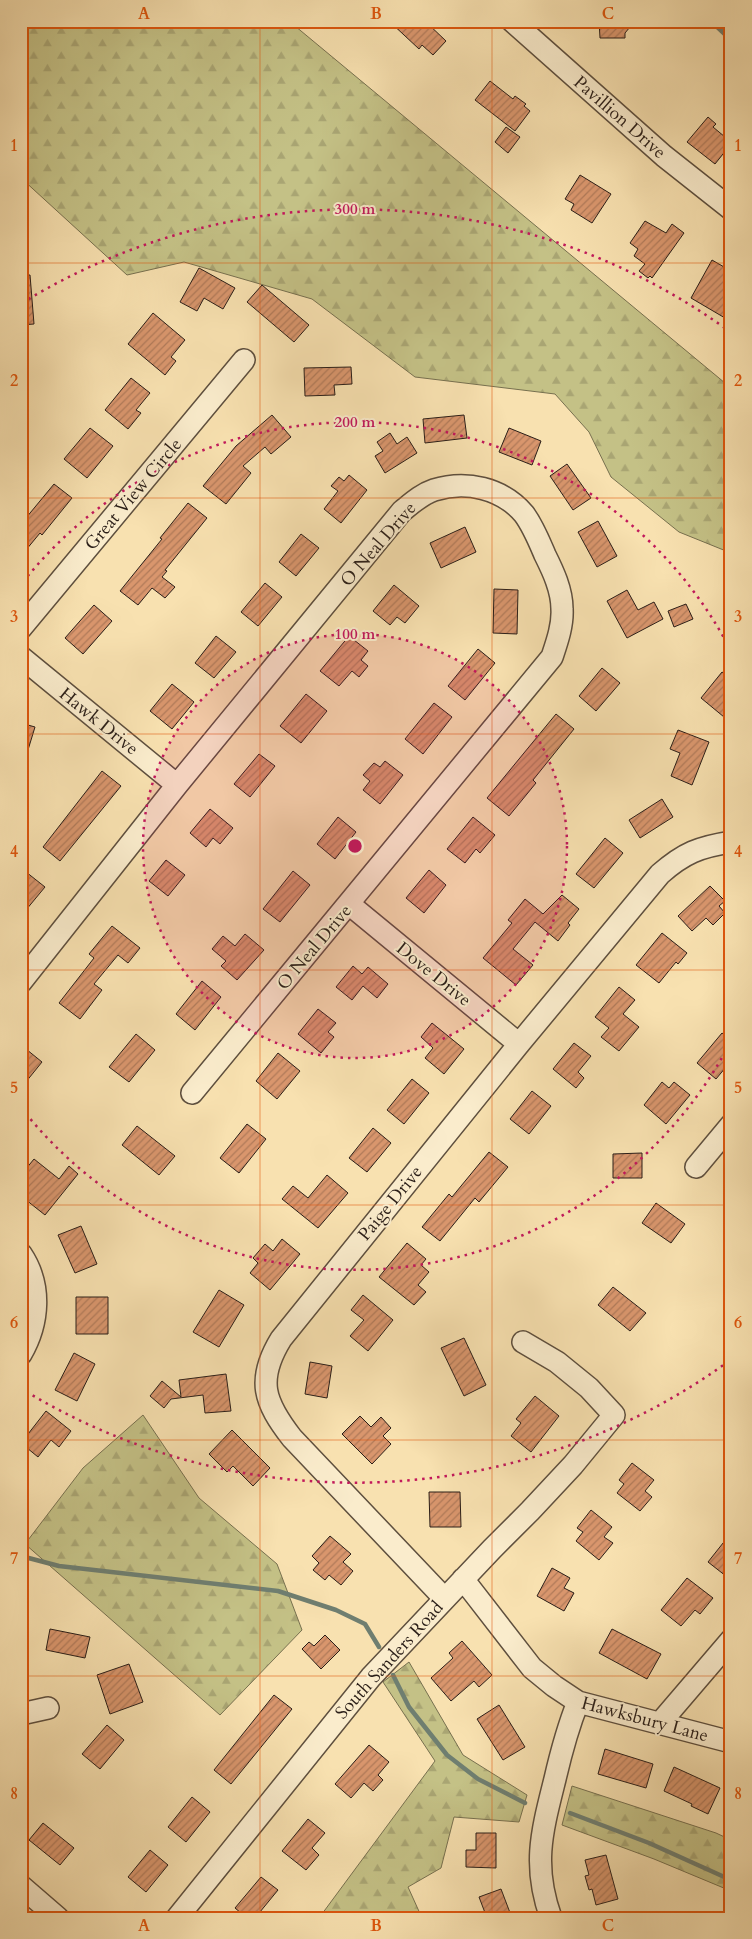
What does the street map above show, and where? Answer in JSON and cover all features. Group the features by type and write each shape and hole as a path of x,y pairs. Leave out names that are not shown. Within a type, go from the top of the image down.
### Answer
{"street":[{"name":"Pavillion Drive","path":"512,21 664,156 731,209"},
{"name":"Great View Circle","path":"21,628 244,360"},
{"name":"O Neal Drive","path":"21,982 177,785 402,511 418,498 433,490 452,486 466,485 484,488 511,502 523,513 531,526 560,592 562,610 560,630 552,657 192,1093"},
{"name":"Hawk Drive","path":"21,657 177,785"},
{"name":"Paige Drive","path":"444,1598 292,1438 277,1419 269,1402 265,1385 267,1366 271,1354 281,1338 519,1044 660,874 687,853 705,846 731,842"},
{"name":"Dove Drive","path":"349,904 519,1044"},
{"path":"696,1168 731,1125"},
{"path":"21,1254 31,1274 35,1289 36,1309 30,1339 21,1354"},
{"name":"South Sanders Road","path":"178,1918 371,1677 444,1598 542,1498 614,1415 589,1388 558,1362 523,1342"},
{"name":"Hawksbury Lane","path":"463,1579 532,1668 578,1702 731,1742"},
{"path":"660,1723 692,1688 731,1640"},
{"path":"551,1918 544,1898 540,1873 540,1850 544,1824 568,1726 578,1702"},
{"path":"21,1714 48,1708"},
{"path":"21,1886 58,1918"}],"green space":[{"path":"21,21 289,21 731,388 731,553 679,532 611,477 589,432 555,394 415,377 312,299 184,262 127,275 21,178"},
{"path":"143,1415 199,1498 277,1564 302,1630 220,1715 25,1544 83,1468"},
{"path":"409,1662 463,1755 527,1795 519,1822 454,1817 441,1868 408,1887 422,1918 319,1918 435,1761 383,1682"},
{"path":"572,1786 716,1833 731,1840 731,1891 654,1859 562,1825"}],"building":[{"path":"389,21 425,21 446,41 433,55 422,45 419,49"},
{"path":"599,21 635,21 625,33 625,38 600,38"},
{"path":"490,81 513,99 515,96 526,104 524,106 530,111 515,131 475,100"},
{"path":"708,117 716,124 713,127 731,142 715,164 687,142"},
{"path":"506,127 520,137 508,153 495,142"},
{"path":"580,175 611,194 592,223 571,210 574,204 565,199"},
{"path":"645,221 666,233 672,224 684,233 652,278 650,276 648,278 639,271 645,264 634,256 638,249 630,243"},
{"path":"712,260 731,271 731,308 725,318 691,298"},
{"path":"199,268 235,288 223,309 204,298 197,311 180,302"},
{"path":"21,275 30,275 34,324 21,325"},
{"path":"262,285 309,325 294,342 247,302"},
{"path":"153,313 185,340 171,357 176,361 165,375 128,344"},
{"path":"351,367 352,384 334,385 335,395 305,396 304,368"},
{"path":"131,378 150,393 136,410 141,413 128,429 105,410"},
{"path":"272,415 291,437 271,454 265,447 243,466 251,473 226,504 203,486 236,446"},
{"path":"464,415 467,438 425,443 423,419"},
{"path":"90,428 113,446 87,478 64,459"},
{"path":"509,428 541,441 532,465 499,452"},
{"path":"390,433 397,444 407,437 417,453 385,473 375,456 383,451 377,442"},
{"path":"567,464 591,498 573,510 550,476"},
{"path":"349,475 367,490 341,523 324,509 338,491 331,486 339,477 344,481"},
{"path":"54,484 72,498 42,535 40,533 21,556 21,524"},
{"path":"188,503 207,518 165,570 167,571 162,577 175,587 165,598 152,588 138,605 120,591"},
{"path":"598,521 617,556 597,567 578,532"},
{"path":"465,527 476,552 441,568 430,543"},
{"path":"301,534 319,548 296,576 279,562"},
{"path":"265,583 282,597 258,626 241,612"},
{"path":"394,585 419,606 405,623 397,617 390,625 373,611"},
{"path":"494,589 518,590 517,634 493,633"},
{"path":"627,590 638,610 654,602 663,619 627,638 607,601"},
{"path":"686,604 693,619 674,627 668,611"},
{"path":"94,605 112,621 83,654 65,638"},
{"path":"216,636 236,652 214,678 195,663"},
{"path":"349,636 368,651 361,660 368,666 359,677 352,671 339,686 320,671"},
{"path":"478,649 495,663 465,700 448,686"},
{"path":"602,668 620,683 596,711 579,696"},
{"path":"722,672 731,678 731,709 724,717 701,698"},
{"path":"172,684 194,702 172,729 150,711"},
{"path":"306,694 327,711 301,743 280,726"},
{"path":"434,703 452,717 423,754 405,739"},
{"path":"556,714 574,729 533,780 536,783 509,816 487,798"},
{"path":"21,723 35,727 24,763 21,763"},
{"path":"678,730 709,742 692,785 671,776 680,753 670,749"},
{"path":"259,754 275,766 250,797 234,784"},
{"path":"385,761 403,775 380,804 363,790 370,781 363,775 374,763 380,767"},
{"path":"102,771 121,786 60,861 43,847"},
{"path":"662,799 673,817 640,838 629,820"},
{"path":"210,809 233,828 220,844 213,838 206,847 190,833"},
{"path":"338,817 356,832 335,859 317,844"},
{"path":"473,817 495,835 480,853 476,849 465,863 447,849"},
{"path":"605,838 623,853 594,888 576,874"},
{"path":"166,860 185,875 168,896 149,881"},
{"path":"21,868 45,887 21,916"},
{"path":"429,870 446,885 424,913 406,898"},
{"path":"293,871 310,885 280,922 263,909"},
{"path":"710,886 725,901 719,906 725,913 713,925 706,918 692,931 678,916"},
{"path":"562,895 579,909 568,923 570,925 558,941 535,922 513,949 533,965 516,985 483,958 512,923 508,920 525,899 543,914"},
{"path":"112,926 140,948 128,963 118,955 94,984 102,990 80,1019 59,1003 94,958 89,954"},
{"path":"662,933 687,953 678,964 676,962 659,983 636,965"},
{"path":"245,934 264,950 237,980 221,966 226,961 212,949 223,936 235,946"},
{"path":"353,966 362,974 368,967 388,984 377,998 363,986 352,1000 336,987"},
{"path":"202,981 221,997 195,1030 176,1014"},
{"path":"619,987 635,1000 623,1014 639,1027 619,1051 601,1037 609,1028 595,1017"},
{"path":"318,1009 336,1023 328,1032 334,1037 321,1053 298,1034"},
{"path":"432,1023 464,1049 444,1074 425,1058 433,1048 421,1037"},
{"path":"722,1033 731,1040 731,1061 716,1079 697,1063"},
{"path":"136,1034 155,1050 129,1082 109,1067"},
{"path":"574,1043 591,1056 578,1072 584,1078 576,1088 553,1069"},
{"path":"21,1045 42,1062 21,1088"},
{"path":"278,1053 300,1071 277,1099 256,1081"},
{"path":"412,1079 429,1093 404,1124 387,1110"},
{"path":"662,1082 669,1088 674,1082 690,1095 666,1124 644,1105"},
{"path":"532,1091 551,1106 529,1134 510,1119"},
{"path":"247,1124 266,1139 239,1173 220,1158"},
{"path":"137,1126 175,1156 159,1175 122,1145"},
{"path":"373,1128 391,1143 367,1172 349,1158"},
{"path":"489,1152 508,1167 479,1202 475,1198 440,1241 422,1227 449,1194 452,1197"},
{"path":"642,1153 642,1178 613,1178 613,1154"},
{"path":"34,1159 59,1179 69,1166 78,1174 45,1215 21,1196 21,1175"},
{"path":"327,1175 348,1193 318,1228 282,1199 293,1186 308,1198"},
{"path":"656,1203 685,1224 671,1243 642,1223"},
{"path":"81,1226 97,1264 75,1273 58,1235"},
{"path":"282,1239 300,1254 270,1290 250,1273 258,1263 253,1258 265,1244 273,1251"},
{"path":"407,1243 426,1259 421,1265 429,1272 418,1285 426,1292 414,1305 379,1277"},
{"path":"613,1287 646,1313 630,1331 598,1305"},
{"path":"219,1290 244,1305 219,1347 193,1332"},
{"path":"363,1295 393,1320 368,1351 350,1336 364,1320 351,1310"},
{"path":"76,1297 108,1297 108,1334 76,1334"},
{"path":"464,1338 486,1385 464,1396 441,1348"},
{"path":"74,1353 95,1364 77,1401 55,1390"},
{"path":"310,1362 332,1366 327,1398 305,1394"},
{"path":"226,1374 231,1411 205,1413 203,1395 171,1399 164,1408 150,1396 162,1381 181,1397 179,1380"},
{"path":"535,1396 559,1416 531,1452 511,1436 521,1423 516,1419"},
{"path":"46,1411 71,1431 59,1447 51,1440 38,1457 21,1443"},
{"path":"360,1416 371,1427 381,1417 391,1428 383,1436 391,1444 372,1464 342,1434"},
{"path":"232,1430 270,1468 253,1486 233,1466 227,1472 209,1454"},
{"path":"632,1463 654,1480 645,1491 652,1497 640,1511 617,1493 624,1484 619,1480"},
{"path":"429,1492 460,1492 461,1527 430,1527"},
{"path":"591,1510 612,1527 604,1537 613,1543 599,1560 576,1541 583,1532 577,1528"},
{"path":"731,1533 731,1580 708,1562"},
{"path":"330,1536 351,1554 343,1562 353,1571 341,1585 329,1575 325,1580 313,1570 319,1563 312,1556"},
{"path":"552,1568 570,1578 564,1588 574,1593 564,1611 537,1596"},
{"path":"687,1578 713,1598 700,1614 695,1610 681,1626 661,1610"},
{"path":"50,1629 90,1637 85,1658 46,1650"},
{"path":"612,1629 661,1654 647,1679 599,1653"},
{"path":"325,1635 340,1650 321,1669 302,1649 309,1642 314,1646"},
{"path":"462,1641 492,1675 479,1687 474,1681 451,1701 431,1678 453,1658 449,1653"},
{"path":"129,1664 143,1702 110,1714 97,1675"},
{"path":"274,1695 292,1709 231,1784 214,1770"},
{"path":"499,1705 525,1747 503,1760 477,1719"},
{"path":"107,1725 124,1740 100,1769 82,1754"},
{"path":"369,1745 389,1762 378,1775 383,1780 373,1791 364,1783 351,1798 335,1784"},
{"path":"605,1749 653,1764 646,1788 598,1774"},
{"path":"674,1767 720,1788 708,1814 664,1791"},
{"path":"192,1797 210,1812 186,1842 168,1827"},
{"path":"308,1819 325,1833 312,1848 319,1855 306,1870 282,1851"},
{"path":"43,1823 74,1848 60,1865 29,1840"},
{"path":"476,1833 496,1833 496,1868 466,1867 466,1850 476,1850"},
{"path":"150,1850 168,1865 146,1892 128,1877"},
{"path":"606,1855 618,1899 596,1905 592,1889 589,1890 585,1876 589,1875 585,1860"},
{"path":"261,1877 278,1890 255,1918 247,1918 235,1908"},
{"path":"501,1889 512,1918 487,1918 479,1897"}],"waterway":[{"path":"711,21 731,40"},
{"path":"21,1556 59,1566 278,1591 336,1610 365,1624 379,1647"},
{"path":"393,1675 409,1707 447,1755 478,1779 525,1803"},
{"path":"570,1813 649,1843 731,1880"}]}
